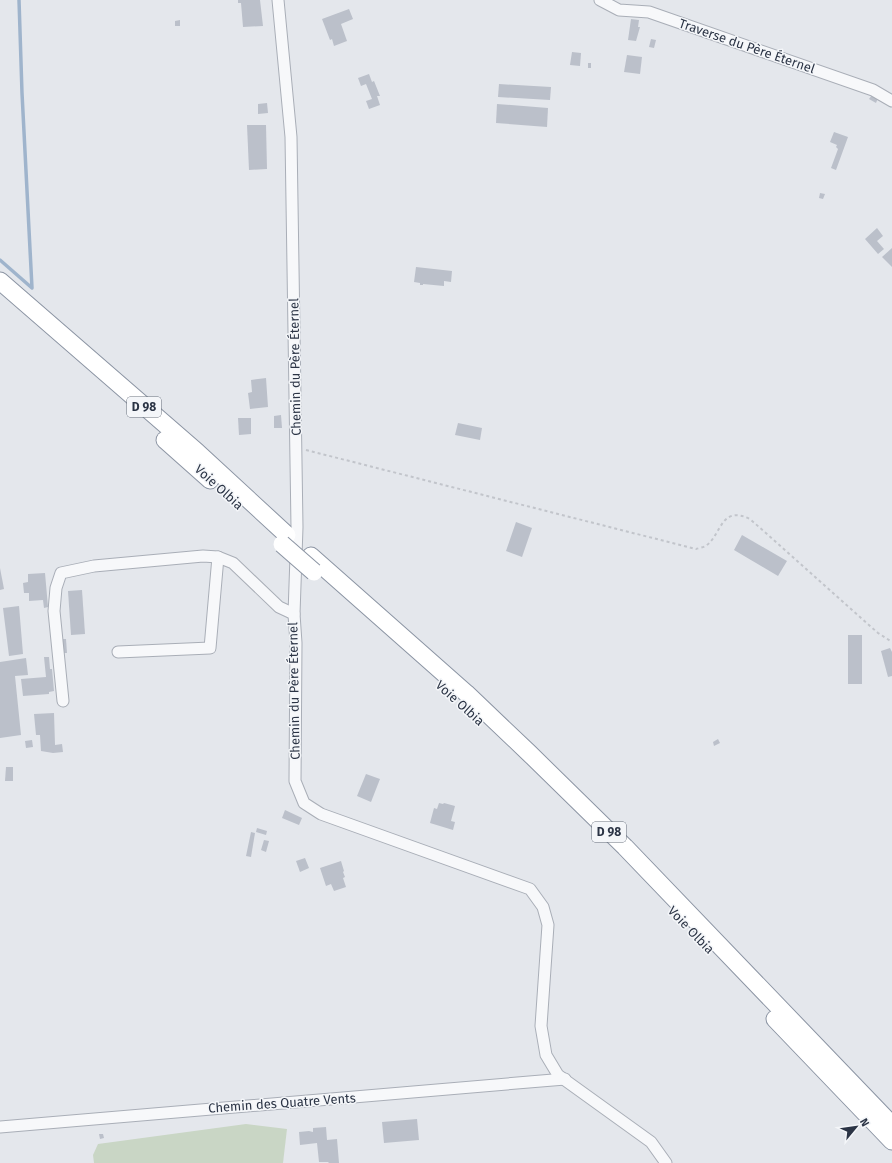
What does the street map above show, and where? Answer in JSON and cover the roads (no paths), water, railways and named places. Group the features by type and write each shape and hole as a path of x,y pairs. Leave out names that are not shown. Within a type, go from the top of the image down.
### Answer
{"highway":[{"name":"Voie Olbia","path":"0,280 197,452 285,540"},
{"name":"Voie Olbia","path":"0,295 313,564 460,688 530,753 625,847 892,1125"},
{"name":"Voie Olbia","path":"313,564 562,798 675,913 840,1089 892,1141"}],"street":[{"name":"Chemin du Père Éternel","path":"278,0 291,137 297,448 297,526 294,614 296,643 295,781 304,803 321,814 530,889 543,907 548,925 540,1026 546,1054 558,1075 651,1142 666,1163"},
{"name":"Traverse du Père Éternel","path":"600,0 619,10 649,12 873,90 892,101"},
{"path":"63,701 54,610 56,588 61,573 94,566 203,556 218,557 233,563 279,607 294,614"},
{"path":"118,652 210,648 218,557"},
{"name":"Chemin des Quatre Vents","path":"0,1127 565,1079"}],"waterway":[{"path":"0,260 32,288 19,0"}]}
